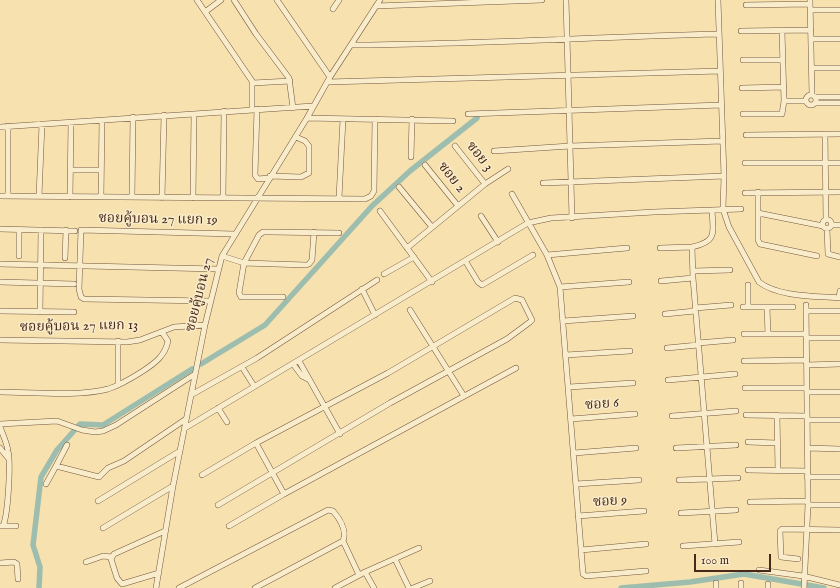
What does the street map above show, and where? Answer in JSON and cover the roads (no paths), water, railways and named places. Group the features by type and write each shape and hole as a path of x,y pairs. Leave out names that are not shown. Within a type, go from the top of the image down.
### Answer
{"street":[{"path":"197,0 253,83 255,109 255,176 258,179 270,177 301,177 306,176 309,173 309,146 305,141 296,137"},
{"path":"205,12 221,0"},
{"path":"234,0 290,81 294,108"},
{"path":"277,0 329,79 568,75 720,70"},
{"path":"333,9 339,0"},
{"name":"ซอยคู้บอน 27","path":"156,588 184,428 217,269 234,234 296,137 329,79 380,0"},
{"path":"376,6 542,0"},
{"path":"566,0 572,218"},
{"path":"718,0 724,176 723,209 729,228 759,282 764,286 783,292 840,298 840,291"},
{"path":"746,5 810,2 811,68 814,98 810,105 806,101 784,101"},
{"path":"810,10 840,10"},
{"path":"741,31 811,30"},
{"path":"743,114 782,114 784,87 782,31"},
{"path":"351,45 444,44 568,38 719,34"},
{"path":"811,39 840,39"},
{"path":"743,60 783,60"},
{"path":"811,68 840,68"},
{"path":"253,83 290,81"},
{"path":"742,88 784,87"},
{"path":"806,101 808,97 840,103"},
{"path":"814,98 840,97"},
{"path":"468,114 721,105"},
{"path":"0,127 314,106"},
{"path":"223,198 224,111"},
{"path":"193,198 194,114"},
{"path":"162,198 164,115"},
{"path":"132,196 133,117"},
{"path":"307,118 453,121"},
{"path":"340,198 343,119"},
{"path":"0,196 365,199 371,196 374,191 375,119"},
{"path":"411,157 412,119"},
{"path":"101,197 100,170 102,120"},
{"path":"70,197 71,122"},
{"path":"39,196 42,124"},
{"path":"8,126 8,196"},
{"path":"825,134 826,220 823,222 828,254 840,257"},
{"path":"746,135 840,134"},
{"path":"494,152 570,146 722,141"},
{"name":"ซอย 3","path":"454,146 485,184"},
{"path":"745,163 840,162"},
{"name":"ซอย 2","path":"425,165 458,206"},
{"path":"407,248 485,184 508,169"},
{"path":"70,170 100,170"},
{"path":"543,183 724,176"},
{"path":"399,187 432,227"},
{"path":"758,192 760,244 817,256"},
{"path":"745,193 840,192"},
{"path":"512,194 547,255 560,287 583,574 586,576 646,571"},
{"path":"184,428 466,262 528,223 542,219 654,212 741,209"},
{"path":"660,248 692,247 706,243 709,240 712,231 712,210"},
{"path":"380,211 432,282"},
{"path":"758,213 825,228 832,225 840,225"},
{"path":"482,216 498,242"},
{"path":"826,220 830,221 832,225"},
{"name":"ซอยคู้บอน 27 แยก 19","path":"0,229 234,234"},
{"path":"19,230 19,256"},
{"path":"40,312 41,230"},
{"path":"65,258 66,230"},
{"path":"78,231 80,294 84,299 210,301"},
{"path":"283,297 241,296 238,289 244,263 259,235 263,232 339,233"},
{"path":"222,256 244,263 300,266 310,264 312,260 314,232"},
{"path":"692,247 695,310 708,445 715,544"},
{"path":"547,255 626,248"},
{"path":"466,262 478,282 482,285 533,255"},
{"path":"384,274 414,257"},
{"path":"0,264 217,269"},
{"path":"693,271 730,270"},
{"path":"661,281 693,278"},
{"path":"191,395 242,367 377,280"},
{"path":"0,282 74,284"},
{"path":"560,287 629,282"},
{"path":"748,285 746,307 793,307"},
{"path":"362,289 375,315"},
{"path":"202,475 323,406 388,373 515,298 522,300 532,317 531,321 507,339 448,370 218,505"},
{"path":"665,314 730,305"},
{"path":"767,307 768,334"},
{"path":"804,588 803,579 808,503 806,308 840,311"},
{"path":"410,310 464,396"},
{"path":"0,311 74,312"},
{"path":"563,321 633,316"},
{"name":"ซอยคู้บอน 27 แยก 13","path":"0,340 140,340 183,325 205,325"},
{"path":"0,392 84,392 97,391 118,385 151,365 162,356 168,341 162,332"},
{"path":"744,334 840,338"},
{"path":"667,348 733,340"},
{"path":"118,341 118,385"},
{"path":"566,355 630,351"},
{"path":"299,361 340,434"},
{"path":"744,361 840,364"},
{"path":"293,364 302,376 308,379"},
{"path":"242,367 254,386"},
{"path":"229,526 284,494 516,368"},
{"path":"16,526 2,526 8,513 8,451 0,428 11,424 57,421 82,430 94,432 109,429 195,374"},
{"path":"668,380 735,374"},
{"path":"569,387 633,383"},
{"path":"745,388 840,392"},
{"path":"218,408 227,422"},
{"path":"672,416 736,411"},
{"name":"ซอย 6","path":"571,419 635,414"},
{"path":"746,415 777,415 840,420"},
{"path":"777,415 778,470"},
{"path":"56,466 99,477 108,468 124,461 186,420"},
{"path":"748,442 777,443"},
{"path":"256,443 284,494"},
{"path":"46,484 67,445"},
{"path":"676,448 708,445 736,445"},
{"path":"0,448 8,458"},
{"path":"574,453 636,448"},
{"path":"808,448 840,449"},
{"path":"98,501 180,451"},
{"path":"748,470 778,470 840,477"},
{"path":"679,480 738,478"},
{"path":"576,484 639,480"},
{"path":"0,485 8,485"},
{"path":"102,528 173,486"},
{"path":"750,502 840,505"},
{"path":"179,588 328,510 333,511 342,524 344,537 343,541 359,575"},
{"path":"681,513 736,510"},
{"name":"ซอย 9","path":"578,516 644,511"},
{"path":"798,559 781,557 780,531 782,529 840,530"},
{"path":"86,562 103,556 112,556 165,531"},
{"path":"255,588 343,541"},
{"path":"683,546 739,542"},
{"path":"581,550 646,544"},
{"path":"336,588 365,572 420,548"},
{"path":"112,556 117,578 122,584 159,573"},
{"path":"395,559 409,588"},
{"path":"0,563 14,562 17,564 18,579"},
{"path":"759,570 840,585"},
{"path":"365,572 374,588"},
{"path":"413,588 430,581"}],"waterway":[{"path":"201,364 265,325 372,206 410,171 477,118"},
{"path":"39,588 40,567 33,545 41,477 57,450 80,424 103,425 192,369"},
{"path":"621,588 690,582 744,574 824,588"}]}
